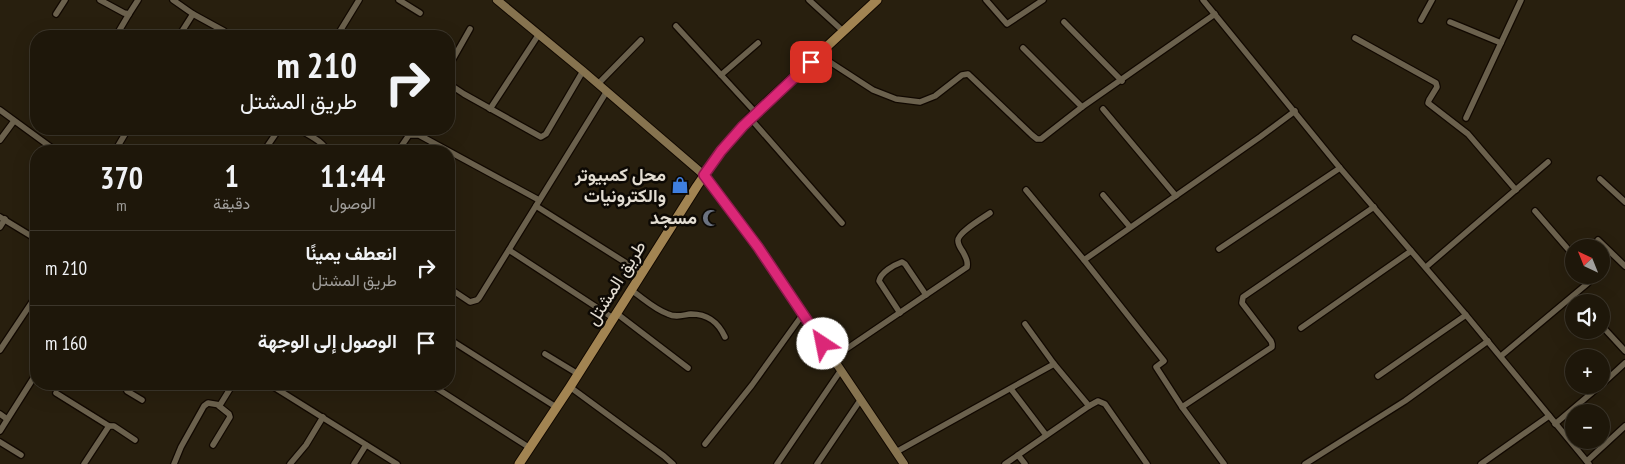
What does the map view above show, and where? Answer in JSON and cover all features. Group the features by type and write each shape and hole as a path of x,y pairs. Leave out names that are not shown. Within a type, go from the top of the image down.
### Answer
{"main road":[{"path":"498,0 704,175 733,213 803,314 904,464"},
{"name":"طريق المشتل","path":"519,464 704,175 732,138 753,115 877,0"}],"street":[{"path":"56,14 65,0"},
{"path":"100,0 129,14"},
{"path":"120,30 138,0"},
{"path":"173,0 193,14 222,30"},
{"path":"340,30 359,0"},
{"path":"399,0 420,13"},
{"path":"809,0 844,32"},
{"path":"986,0 1007,24 1043,0"},
{"path":"1203,0 1340,168 1501,356 1588,463 1625,426"},
{"path":"1421,20 1432,0"},
{"path":"1466,118 1521,0"},
{"path":"183,30 193,14"},
{"path":"819,55 881,94 896,99 920,102 935,96 962,75 968,74 1037,139 1041,139 1082,107 1122,81 1215,14"},
{"path":"1064,22 1122,81"},
{"path":"1450,22 1501,43"},
{"path":"676,26 721,75 842,223"},
{"path":"455,55 470,29"},
{"path":"490,109 539,34"},
{"path":"1356,38 1436,83 1437,87 1428,104 1468,134 1516,190"},
{"path":"598,84 641,40"},
{"path":"721,75 758,43"},
{"path":"1023,48 1082,107"},
{"path":"455,88 541,137 545,136 583,71"},
{"path":"455,292 470,302 477,300 607,91"},
{"path":"1103,109 1176,196"},
{"path":"0,110 30,132"},
{"path":"1084,260 1295,112"},
{"path":"0,140 14,120"},
{"path":"34,135 48,145"},
{"path":"308,135 323,145"},
{"path":"419,135 436,145"},
{"path":"455,156 538,203 642,274"},
{"path":"1426,267 1548,162"},
{"path":"1219,249 1340,168"},
{"path":"1600,179 1625,202"},
{"path":"1026,190 1164,361 1156,367 1182,407 1224,464"},
{"path":"1103,195 1130,227"},
{"path":"1182,407 1272,347 1271,341 1242,303 1243,297 1374,207"},
{"path":"1535,211 1565,246"},
{"path":"833,358 967,267 968,264 958,239 990,213"},
{"path":"0,227 2,218 30,235"},
{"path":"509,250 615,316 688,368"},
{"path":"1301,328 1411,251"},
{"path":"1610,252 1625,266"},
{"path":"900,313 879,281 883,274 902,262 926,295"},
{"path":"1575,294 1587,284"},
{"path":"631,290 668,314 676,316 692,314 710,318 720,326 725,337"},
{"path":"1501,356 1565,303"},
{"path":"0,350 30,305"},
{"path":"705,444 752,385 803,314"},
{"path":"1378,376 1466,315"},
{"path":"1026,324 1054,364 1089,406"},
{"path":"1610,335 1625,351"},
{"path":"1305,464 1405,401 1488,341"},
{"path":"455,343 556,407"},
{"path":"545,354 578,374"},
{"path":"1610,377 1625,363"},
{"path":"896,452 1054,364"},
{"path":"777,464 841,370"},
{"path":"0,431 30,384"},
{"path":"570,387 673,464"},
{"path":"1011,389 1046,435"},
{"path":"127,390 142,400"},
{"path":"219,406 230,390"},
{"path":"279,390 397,464"},
{"path":"439,390 530,448"},
{"path":"56,393 135,440"},
{"path":"1556,424 1591,394"},
{"path":"817,464 861,399"},
{"path":"1005,464 1098,401 1105,404 1147,464"},
{"path":"175,464 181,447 204,406 208,403 219,406 230,417 213,445"},
{"path":"0,414 8,419"},
{"path":"290,464 306,445 323,416"},
{"path":"1481,464 1549,416"},
{"path":"84,464 109,426"},
{"path":"0,442 21,455"},
{"path":"354,464 366,445"},
{"path":"1018,455 1025,464"}],"place":[{"name":"محل كمبيوتر والكترونيات","path":"680,185"},
{"name":"مسجد","path":"711,218"}],"route":[{"path":"811,62 750,118 721,151 704,175 758,247 823,344"}]}
